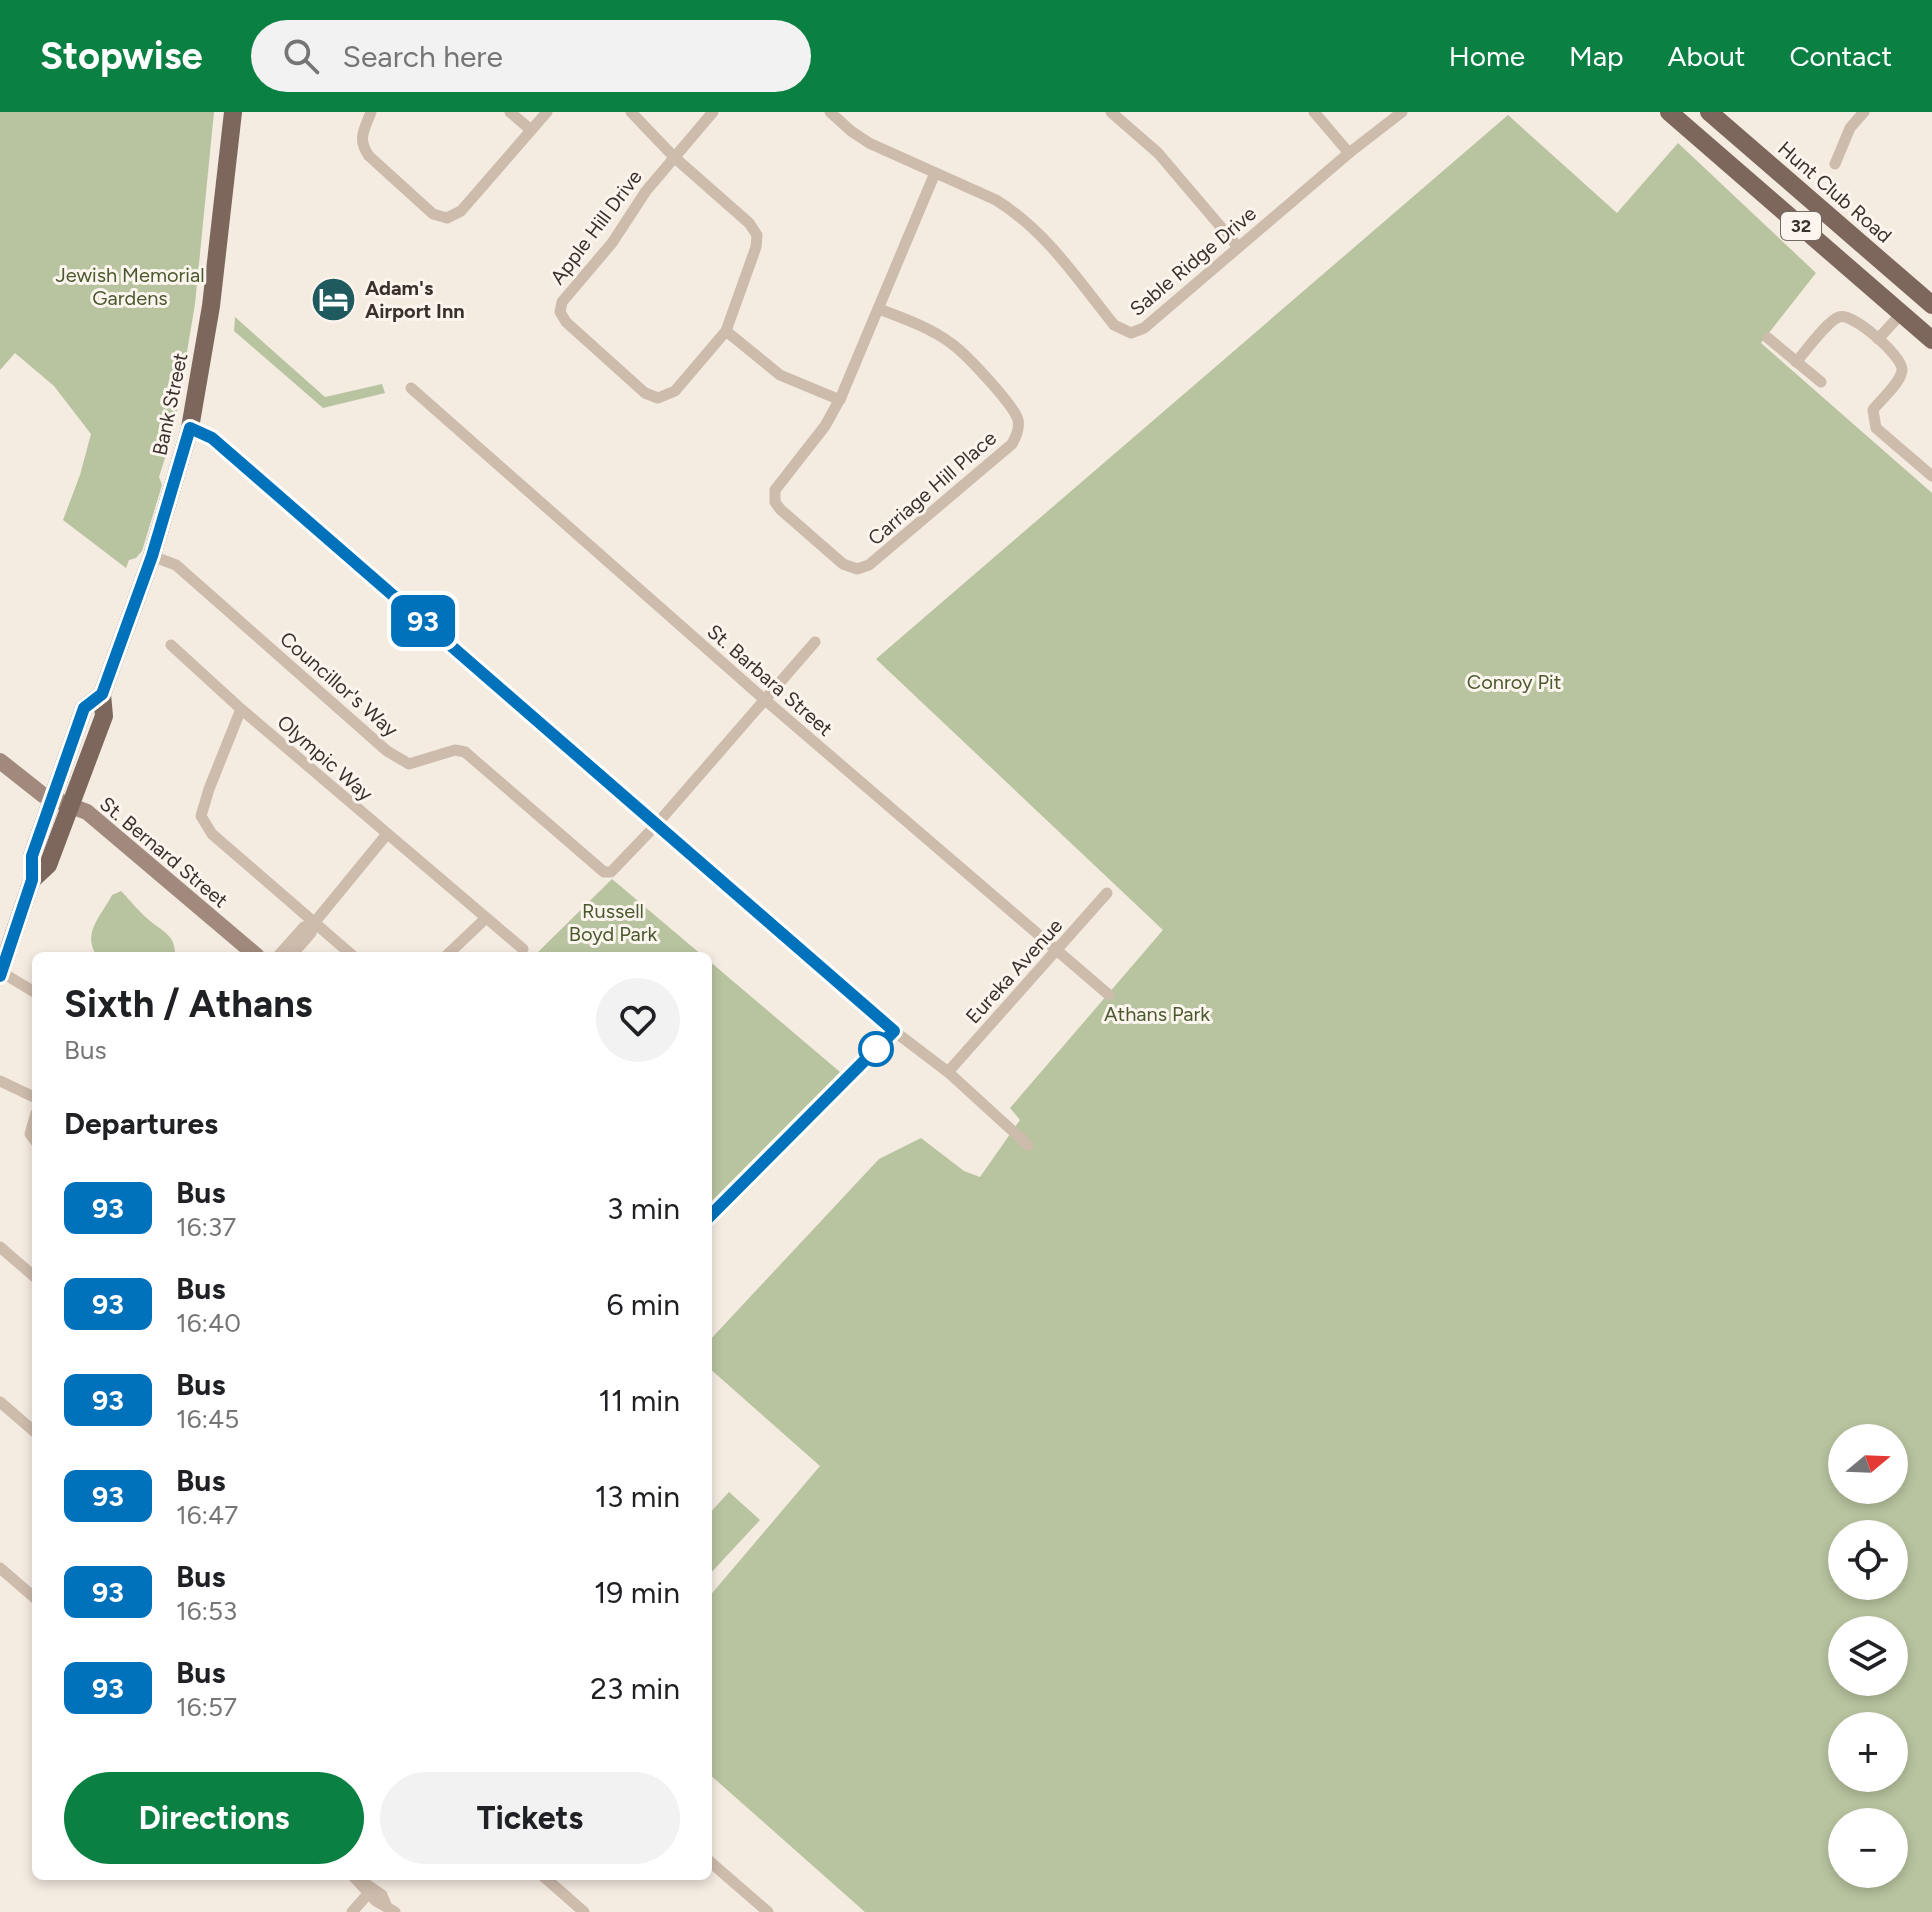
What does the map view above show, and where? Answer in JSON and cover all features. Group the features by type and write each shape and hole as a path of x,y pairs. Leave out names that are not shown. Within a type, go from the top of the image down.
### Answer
{"main road":[{"name":"Bank Street","path":"32,880 48,865 104,716 102,694 152,556 190,428 211,306 233,112"},
{"name":"32","path":"1669,112 1932,340"},
{"name":"Hunt Club Road","path":"1709,112 1932,305"},
{"name":"Bank Street","path":"0,974 32,880 32,856 84,708 102,694"}],"street":[{"path":"371,112 363,132 362,146 369,156 433,214 447,218 461,211 547,112"},
{"path":"510,112 531,130"},
{"name":"Apple Hill Drive","path":"631,112 674,157 749,223 757,235 756,247 726,331 675,391 658,398 645,393 566,322 560,312 562,302 612,243 646,191 674,157"},
{"path":"674,157 713,112"},
{"name":"Sable Ridge Drive","path":"830,112 869,143 996,200 1032,226 1047,240 1114,325 1131,333 1144,328 1349,153 1402,112"},
{"path":"1111,112 1158,153 1238,247"},
{"path":"1314,112 1349,153"},
{"path":"1835,164 1850,128 1864,112"},
{"name":"Carriage Hill Place","path":"879,309 928,329 953,344 1014,412 1018,421 1017,436 1012,444 869,565 857,569 850,568 780,509 774,497 780,483 825,426 840,400 935,173"},
{"path":"1878,339 1901,314"},
{"path":"1796,362 1833,320 1843,315 1850,316 1878,339 1899,358 1902,367 1899,377 1873,410 1874,423 1932,476"},
{"path":"726,331 780,375 840,400"},
{"path":"1768,338 1821,382"},
{"name":"St. Barbara Street","path":"411,388 764,699 1109,995"},
{"path":"190,428 212,438 894,1031 948,1072 1028,1145"},
{"name":"Councillor's Way","path":"152,556 176,565 387,751 409,764 455,750 465,752 604,872 611,872 656,825"},
{"path":"656,825 815,642"},
{"name":"Olympic Way","path":"171,645 241,709 523,949"},
{"path":"241,709 201,816 212,834 348,952"},
{"name":"St. Bernard Street","path":"0,761 37,792 87,812 252,952"},
{"path":"294,952 311,933 314,923 387,834"},
{"name":"Eureka Avenue","path":"948,1072 1107,893"},
{"path":"450,952 485,919"},
{"path":"282,952 304,927 314,923"},
{"path":"0,974 32,991"},
{"path":"712,1214 894,1031"},
{"path":"0,1081 32,1096"},
{"path":"0,1247 32,1275"},
{"path":"0,1402 32,1430"},
{"path":"0,1568 32,1596"},
{"path":"712,1863 768,1912"},
{"path":"357,1880 368,1894 391,1909"},
{"path":"360,1880 382,1895 391,1909"},
{"path":"548,1880 584,1912"},
{"path":"352,1912 368,1894"}],"green space":[{"name":"Jewish Memorial Gardens","path":"0,112 214,112 195,304 174,429 159,477 162,485 142,551 129,560 126,568 63,520 91,434 54,386 15,353 0,370"},
{"path":"1508,115 1617,213 1678,143 1816,273 1761,343 1932,493 1932,1912 865,1912 712,1777 712,1593 820,1466 712,1371 712,1338 879,1159 921,1138 964,1171 980,1177 1020,1120 1010,1108 1163,930 876,659"},
{"path":"235,317 325,397 382,384 385,393 323,408 234,331"},
{"name":"Russell Boyd Park","path":"612,879 698,952 538,952"},
{"path":"121,891 145,917 164,931 171,939 175,952 95,952 92,932 112,895"},
{"name":"Russell Boyd Park","path":"712,963 840,1072 712,1201"},
{"path":"729,1492 760,1520 712,1572 712,1511"}],"bus line":[{"name":"93","path":"0,976 32,880 32,856 84,708 102,694 132,614 190,428 212,438 894,1031 712,1214"}],"place":[{"name":"Adam's Airport Inn","path":"334,300"}],"park label":[{"name":"Conroy Pit","path":"1514,682"},
{"name":"Athans Park","path":"1157,1014"}]}
